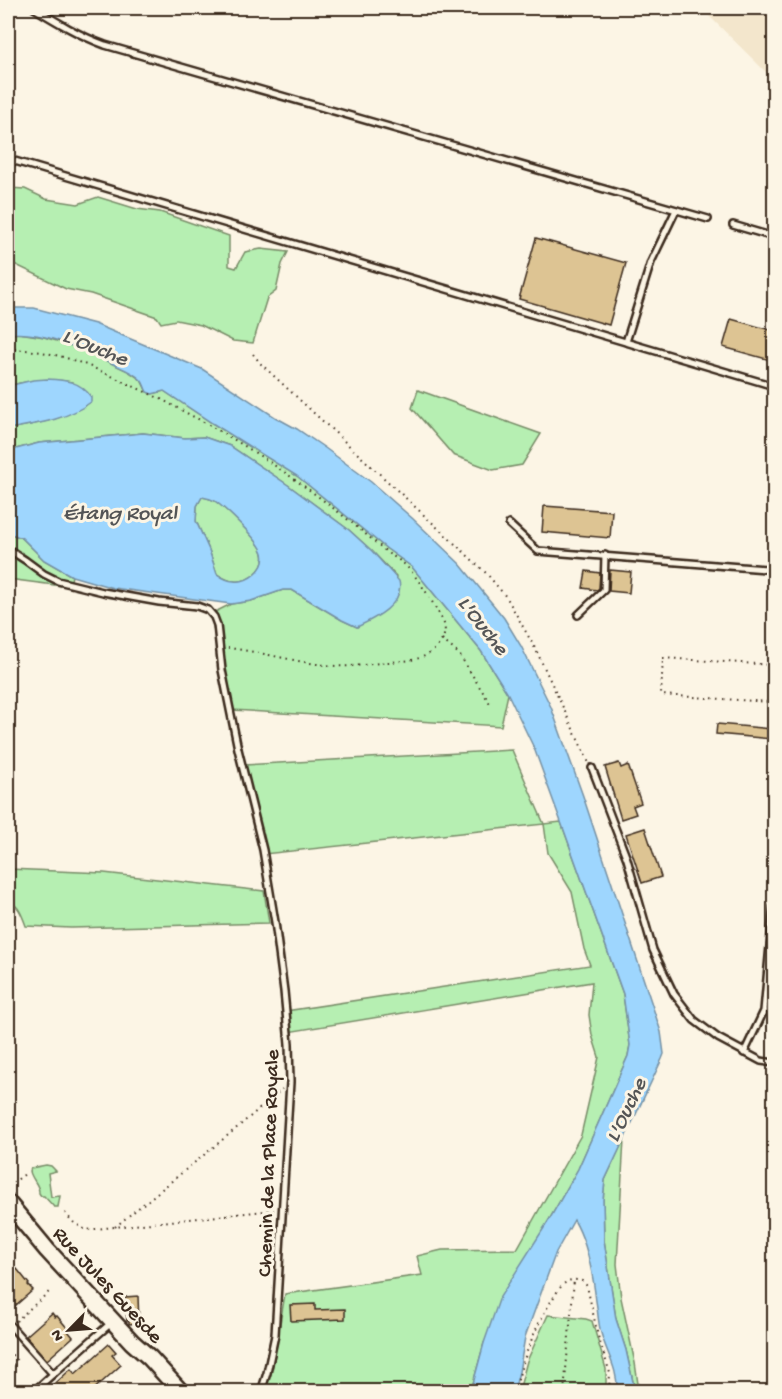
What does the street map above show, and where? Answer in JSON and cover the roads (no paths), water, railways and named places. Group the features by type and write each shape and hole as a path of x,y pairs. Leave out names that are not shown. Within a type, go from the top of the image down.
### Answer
{"street":[{"name":"Rue Jules Guesde","path":"8,1203 46,1250 181,1392"}],"lane":[{"path":"34,8 84,37 105,45 708,219"},
{"path":"8,159 774,386"},
{"path":"626,342 651,262 676,210"},
{"path":"734,225 774,237"},
{"path":"774,413 774,428"},
{"path":"509,524 538,551 766,569 774,566"},
{"name":"Chemin de la Place Royale","path":"8,549 58,581 103,592 197,606 208,610 217,625 222,670 238,749 263,850 275,922 289,1044 290,1082 275,1335 261,1392"},
{"path":"578,615 604,590 605,555"},
{"path":"592,768 627,859 653,950 674,994 694,1020 718,1038 761,1061 774,1063"},
{"path":"744,1053 764,1011 774,902"},
{"path":"33,1392 113,1322"},
{"path":"9,1325 52,1374"}],"water":[{"name":"L'Ouche","path":"8,308 34,308 95,324 202,369 297,429 371,482 460,564 504,618 521,646 551,707 661,1032 664,1054 605,1180 603,1200 604,1240 616,1319 635,1391 617,1391 614,1369 600,1329 589,1259 574,1220 556,1252 525,1337 514,1391 471,1391 500,1297 578,1169 628,1056 630,1045 623,994 534,748 508,694 481,651 412,567 297,476 164,391 152,394 147,392 141,380 128,371 62,342 35,335 8,334"},
{"path":"47,379 77,385 87,392 91,397 91,402 62,417 8,429 8,386"},
{"name":"Étang Royal","path":"143,433 185,438 204,437 230,446 349,530 399,581 400,589 397,597 387,610 357,627 292,590 283,590 251,601 231,604 113,588 72,576 44,560 22,538 8,533 8,451 39,443","holes":["202,497 215,501 227,511 261,548 262,564 255,574 239,581 225,579 217,574 196,521 197,506"]}]}
